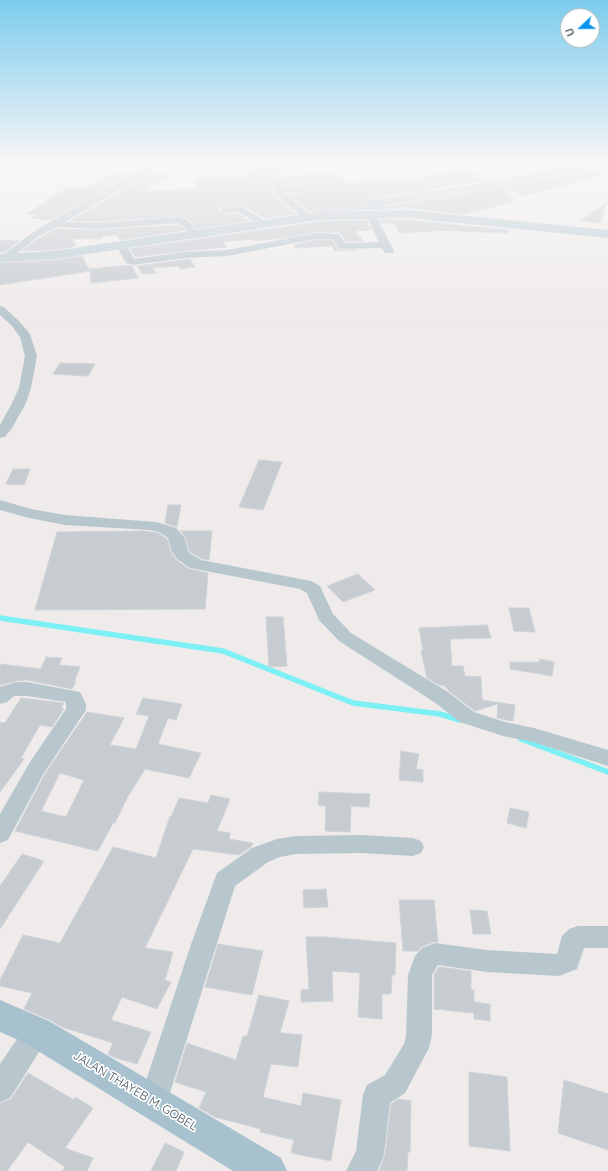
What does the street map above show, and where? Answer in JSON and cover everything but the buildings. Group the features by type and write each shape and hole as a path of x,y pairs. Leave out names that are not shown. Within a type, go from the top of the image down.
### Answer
{"main road":[{"path":"3,258 37,257 300,218"},
{"path":"451,218 500,224 608,234"},
{"name":"JALAN THAYEB M. GOBEL","path":"0,1016 37,1032 153,1102 250,1166"}],"street":[{"path":"3,258 33,236 65,218"},
{"path":"254,218 262,223"},
{"path":"121,245 130,261 133,262 227,253 316,236 336,236 342,246 387,248 372,218"},
{"path":"54,224 99,226 183,220 189,226 192,235"},
{"path":"0,309 16,324 26,338 30,346 31,361 19,403 7,425 0,434"},
{"path":"0,505 29,513 65,520 150,526 165,529 170,531 176,537 180,552 183,556 196,564 305,585 314,590 325,616 345,637 441,697 467,717 503,729 534,735 608,758"},
{"path":"0,697 4,693 16,689 34,690 73,697 76,704 76,710 36,768 0,834"},
{"path":"153,1102 202,947 225,880 260,855 277,848 296,844 362,844 413,847"},
{"path":"361,1171 370,1156 377,1096 395,1084 416,1048 419,1035 420,975 424,964 431,956 435,954 487,960 560,965 568,961 571,944 578,937 608,937"},
{"path":"0,1088 37,1032"}],"waterway":[{"path":"0,618 223,651 353,703 440,714 460,720"},
{"path":"521,739 608,772"}]}
